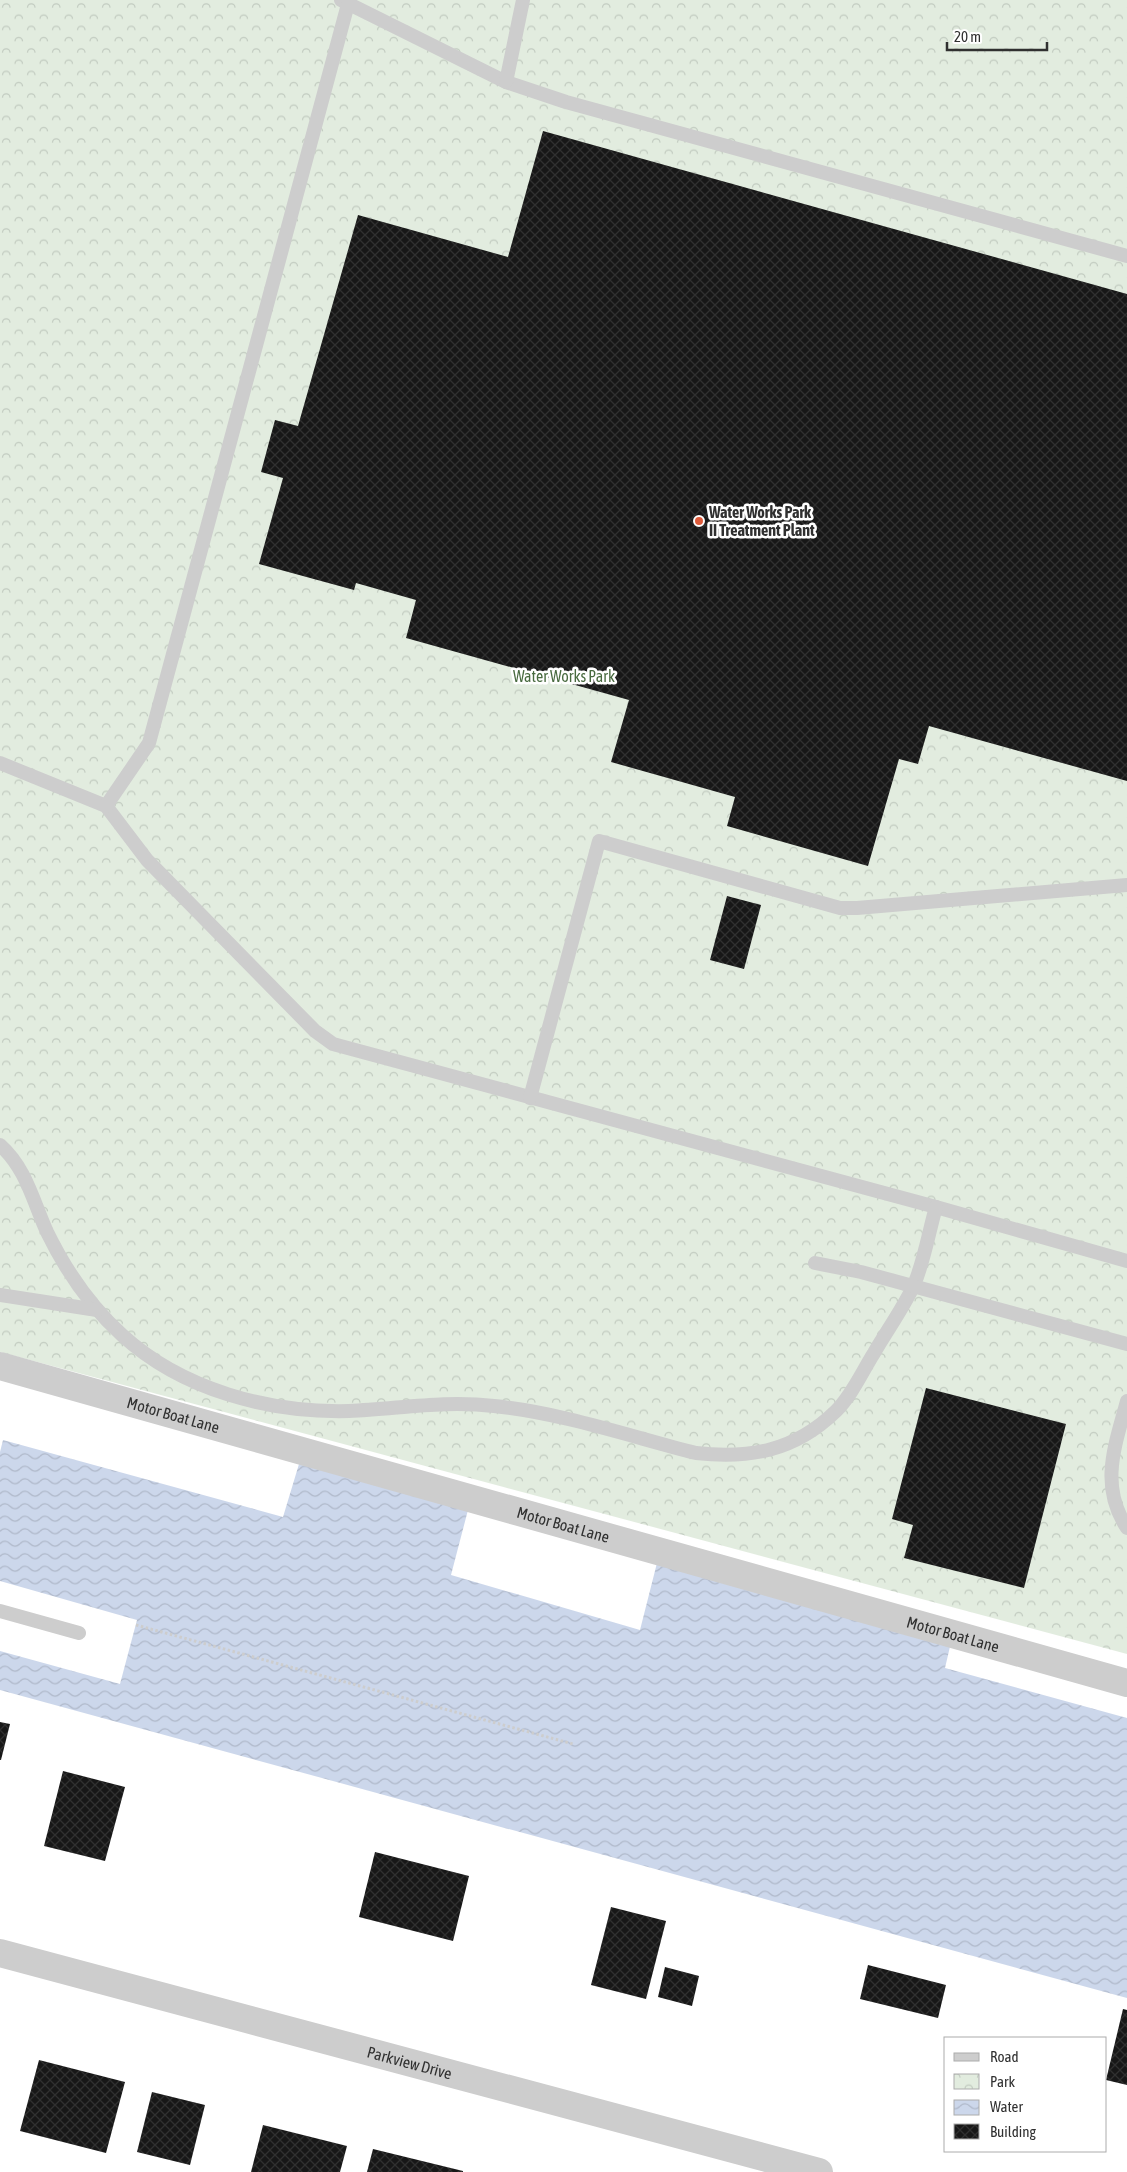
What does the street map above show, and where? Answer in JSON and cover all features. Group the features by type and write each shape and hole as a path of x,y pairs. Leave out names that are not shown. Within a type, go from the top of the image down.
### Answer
{"street":[{"name":"Motor Boat Lane","path":"0,1366 1127,1683"},
{"name":"Parkview Drive","path":"0,1953 819,2172"}],"lane":[{"path":"506,82 523,0"},
{"path":"106,806 149,743 345,2 506,82 566,102 1127,256"},
{"path":"0,763 106,806 147,860 315,1030 333,1044 1127,1260"},
{"path":"530,1098 599,842 840,908 1127,885"},
{"path":"0,1145 19,1167 59,1256 75,1282 97,1310 123,1336 152,1358 182,1376 214,1390 251,1401 319,1411 350,1411 428,1404 493,1406 565,1419 696,1453 720,1456 749,1455 776,1448 800,1438 836,1410 850,1394 913,1287 936,1207"},
{"path":"816,1263 862,1272 1127,1344"},
{"path":"0,1295 97,1310"},
{"path":"1127,1401 1111,1462 1110,1479 1115,1502 1127,1528"},
{"path":"0,1611 79,1633"}],"path":[{"path":"136,1625 574,1744"}],"green space":[{"name":"Water Works Park","path":"0,0 1127,0 1127,1654 0,1352"}],"water":[{"path":"3,1440 283,1517 299,1464 468,1510 451,1575 640,1630 658,1559 952,1638 945,1668 1127,1718 1127,1998 0,1690 0,1651 120,1684 137,1620 0,1581 0,1452"}],"building":[{"name":"Water Works Park II Treatment Plant","path":"543,131 1127,294 1127,781 929,726 918,764 899,759 868,866 727,826 735,797 611,762 629,700 406,638 416,600 356,583 354,590 259,564 283,478 261,472 275,420 298,426 358,215 508,257"},
{"path":"727,896 761,905 744,969 710,960"},
{"path":"926,1388 1066,1424 1024,1588 904,1558 913,1525 892,1519"},
{"path":"0,1722 10,1724 1,1760 0,1760"},
{"path":"63,1771 125,1787 105,1861 44,1846"},
{"path":"375,1852 469,1876 453,1941 359,1917"},
{"path":"611,1907 666,1921 646,1999 591,1985"},
{"path":"868,1965 946,1985 938,2018 860,1999"},
{"path":"665,1967 699,1976 692,2006 658,1997"},
{"path":"1123,2009 1127,2010 1127,2085 1107,2080"},
{"path":"39,2060 125,2082 106,2153 20,2131"},
{"path":"152,2092 205,2105 190,2165 137,2152"},
{"path":"263,2125 347,2146 340,2172 251,2172"},
{"path":"373,2149 463,2171 463,2172 367,2172"}],"place":[{"name":"Water Works Park II Treatment Plant","path":"699,521"}]}
